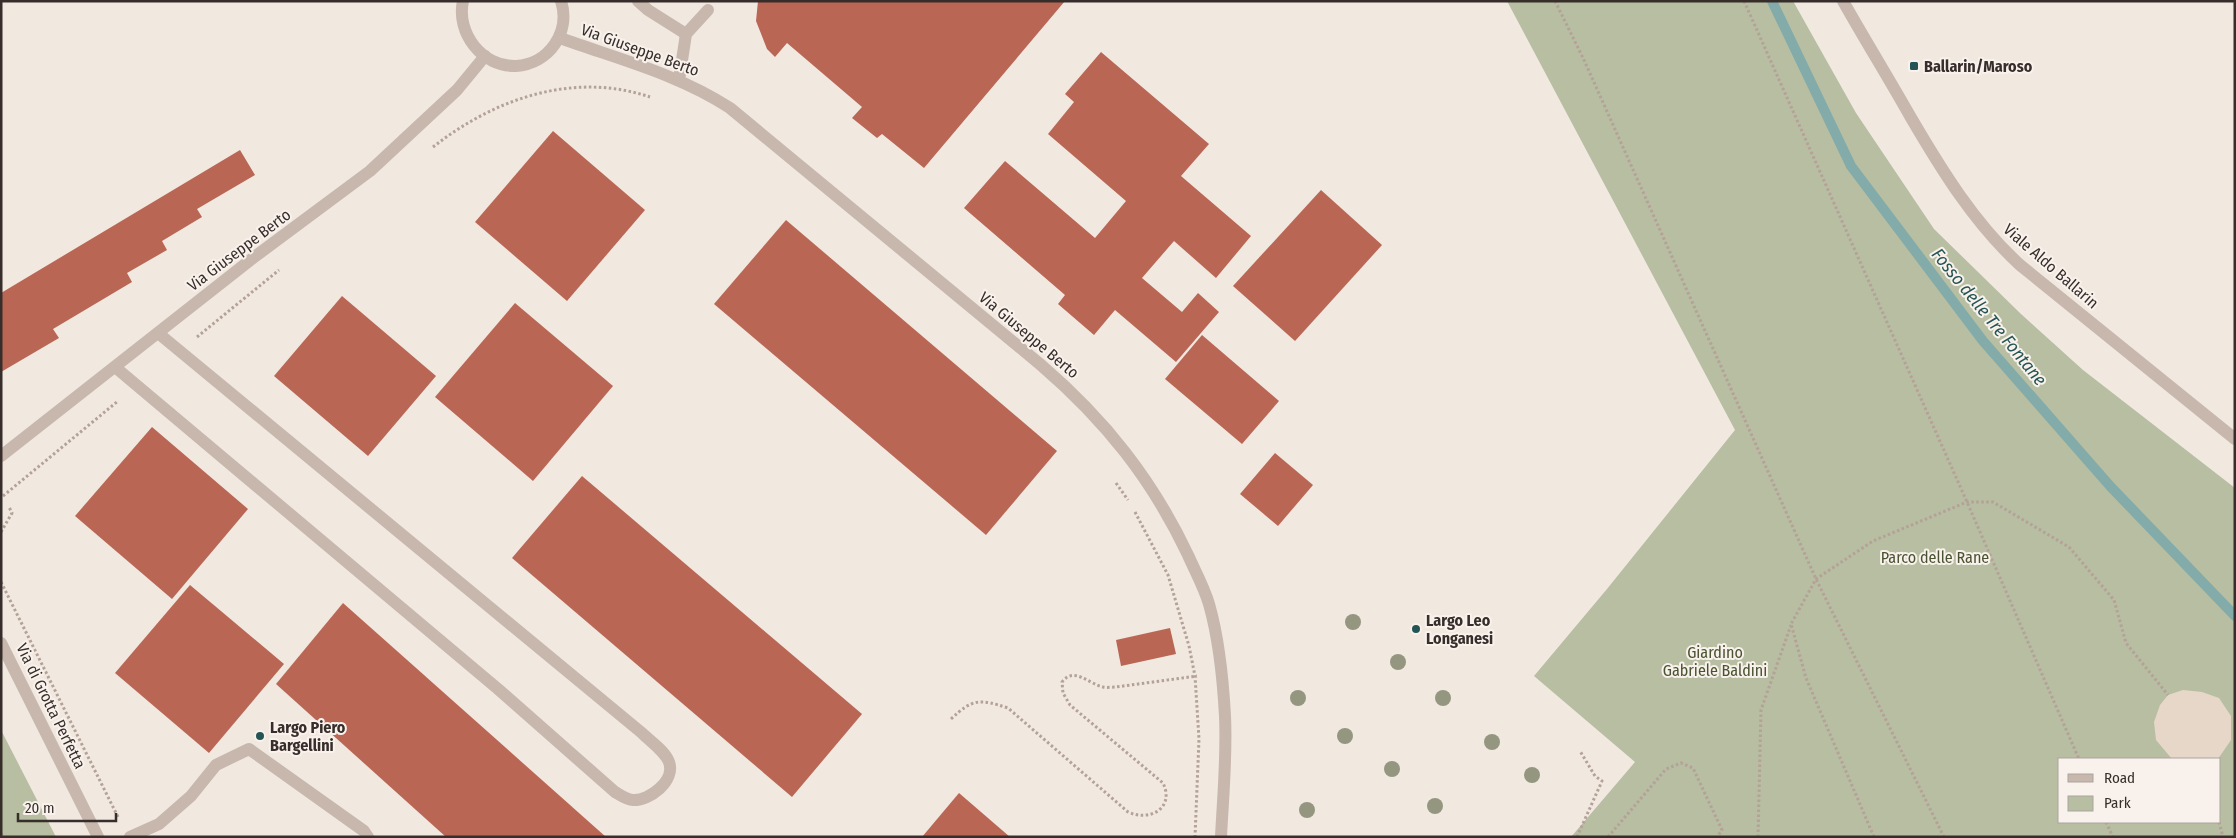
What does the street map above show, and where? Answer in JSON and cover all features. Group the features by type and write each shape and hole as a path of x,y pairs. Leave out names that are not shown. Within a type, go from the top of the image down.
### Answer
{"street":[{"name":"Via Giuseppe Berto","path":"464,1 462,24 467,38 485,56 514,66 525,64 549,52 560,38 564,17 561,1"},
{"path":"638,1 648,10 686,34"},
{"name":"Viale Aldo Ballarin","path":"1843,1 1931,151 1962,198 1989,234 2020,265 2235,439"},
{"path":"679,80 686,34 708,10"},
{"name":"Via Giuseppe Berto","path":"560,38 679,80 720,102 742,118 1041,365 1102,422 1141,472 1174,526 1208,603 1221,672 1226,742 1220,837"},
{"name":"Via Giuseppe Berto","path":"1,456 370,171 456,90 485,56"},
{"path":"115,368 138,385 498,689 615,792 631,800 643,799 653,794 664,783 671,770 669,762 665,754 642,733 158,333"},
{"name":"Via di Grotta Perfetta","path":"1,643 98,837"},
{"path":"130,837 159,824 191,796 216,765 249,749 364,831 368,837"}],"path":[{"path":"1555,1 1584,60 1816,579 1944,837"},
{"path":"1744,1 1968,502 2079,758"},
{"path":"431,149 446,136 485,112 535,94 565,88 602,88 637,92 654,98"},
{"path":"180,351 285,266"},
{"path":"3,496 138,385"},
{"path":"1114,480 1130,503"},
{"path":"1758,837 1761,710 1791,624 1816,579 1873,541 1968,502 1993,502 2069,547 2114,600 2126,643 2168,695"},
{"path":"1,532 12,513 9,507"},
{"path":"1135,511 1168,575 1195,676 1199,739 1195,837"},
{"path":"1,582 115,812"},
{"path":"1791,624 1806,678 1874,837"},
{"path":"951,719 965,706 976,701 989,702 1008,708 1128,812 1148,816 1159,810 1163,805 1167,794 1163,783 1070,705 1063,693 1062,682 1071,676 1076,676 1103,687 1116,688 1221,672"},
{"path":"1577,837 1602,781 1595,776 1580,751"},
{"path":"1608,837 1666,769 1681,763 1693,768 1722,830 1717,837"},
{"path":"2106,823 2113,837"},
{"path":"2219,823 2223,837"},
{"path":"1,833 3,837"}],"green space":[{"name":"Parco delle Rane","path":"1507,1 1793,1 1856,113 1934,229 2021,314 2083,370 2235,488 2235,837 1571,837 1635,762 1534,676 1735,430"},
{"path":"1,730 56,837 1,837"}],"shaded area":[{"path":"2183,690 2202,692 2219,698 2231,716 2231,740 2219,758 2171,758 2156,740 2154,722 2160,705 2168,695"}],"building":[{"path":"758,1 1065,1 924,168 882,134 877,138 852,118 862,107 787,43 775,57 767,49 756,21"},
{"path":"1101,52 1209,144 1181,176 1251,236 1216,278 1174,241 1142,278 1182,312 1198,293 1219,312 1176,362 1115,310 1094,335 1058,304 1065,295 964,208 1005,161 1095,238 1126,201 1048,134 1074,102 1065,94"},
{"path":"553,131 645,210 567,301 475,222"},
{"path":"240,150 255,175 197,209 202,217 162,241 167,250 127,273 132,282 53,329 59,338 1,372 1,293"},
{"path":"1321,190 1382,245 1295,341 1233,286"},
{"path":"786,220 1057,451 986,535 714,304"},
{"path":"342,296 436,376 368,456 274,376"},
{"path":"515,303 613,386 533,481 435,397"},
{"path":"1202,335 1279,401 1242,444 1165,379"},
{"path":"152,427 248,509 172,599 75,516"},
{"path":"1275,453 1313,485 1278,526 1240,494"},
{"path":"582,476 862,714 792,797 512,558"},
{"path":"190,585 284,664 209,753 115,673"},
{"path":"343,603 606,837 446,837 276,684"},
{"path":"1170,628 1176,654 1121,666 1116,640"},
{"path":"959,793 1010,837 922,837"}],"waterway":[{"name":"Fosso delle Tre Fontane","path":"1772,1 1851,166 1983,341 2110,486 2235,616"}],"place":[{"name":"Ballarin/Maroso","path":"1914,66"},
{"name":"Largo Leo Longanesi","path":"1416,629"},
{"name":"Largo Piero Bargellini","path":"260,736"}],"park label":[{"name":"Giardino Gabriele Baldini","path":"1715,661"}]}
